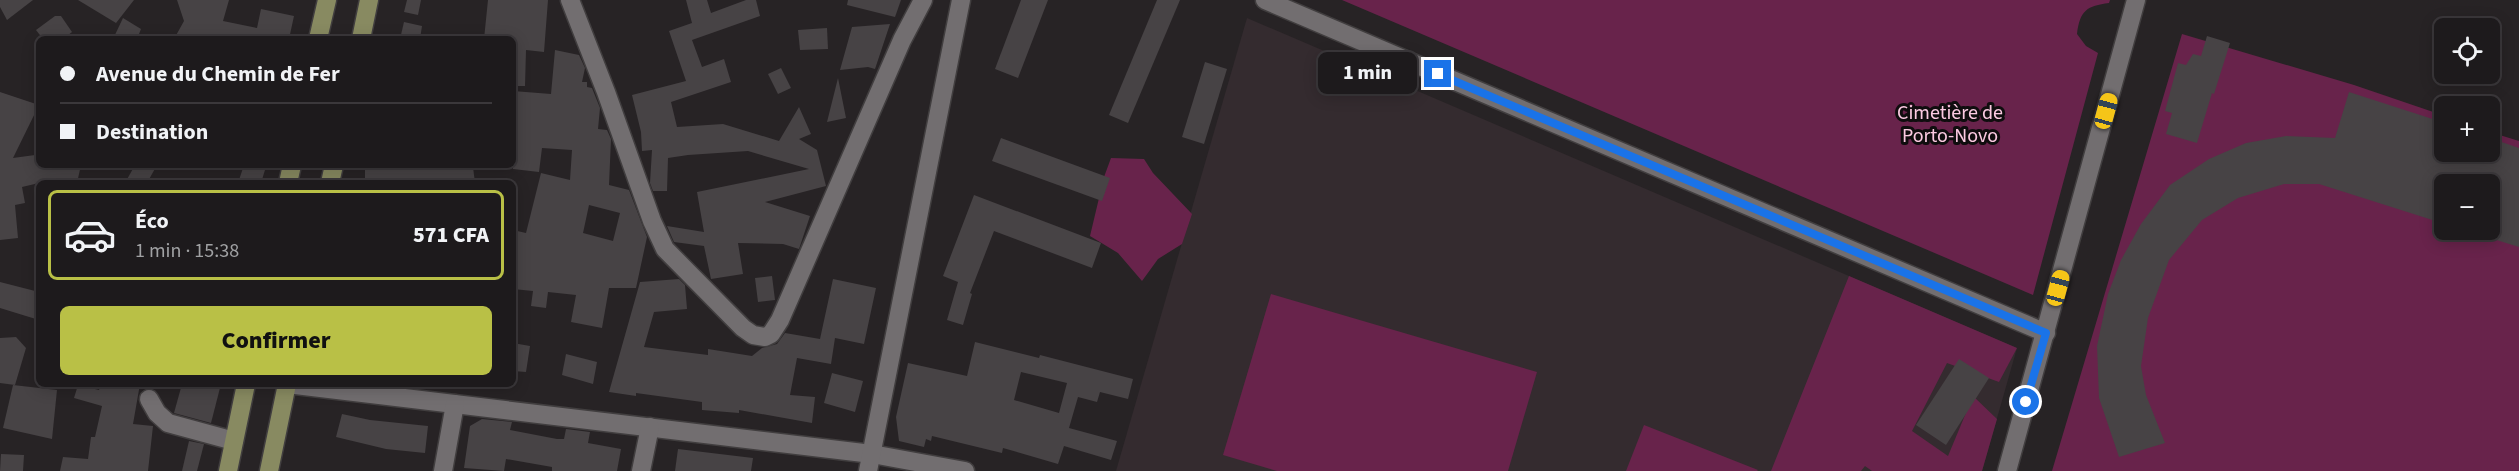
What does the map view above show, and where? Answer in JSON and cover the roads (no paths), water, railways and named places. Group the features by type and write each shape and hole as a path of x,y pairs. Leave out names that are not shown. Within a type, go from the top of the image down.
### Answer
{"main road":[{"path":"319,36 327,0"},
{"path":"362,36 369,0"},
{"path":"228,471 245,387"},
{"path":"269,471 286,387"}],"street":[{"path":"570,0 652,221 665,249 743,328 753,335 765,337 771,334 780,320 902,40 922,0"},
{"path":"870,462 961,0"},
{"path":"1265,0 2046,333"},
{"path":"2007,471 2136,0"},
{"path":"312,387 650,427 870,462 965,471"},
{"path":"149,399 157,413 168,423 234,441"},
{"path":"442,471 455,404"},
{"path":"641,471 650,427"}],"park label":[{"name":"Cimetière de Porto-Novo","path":"1950,124"}]}
